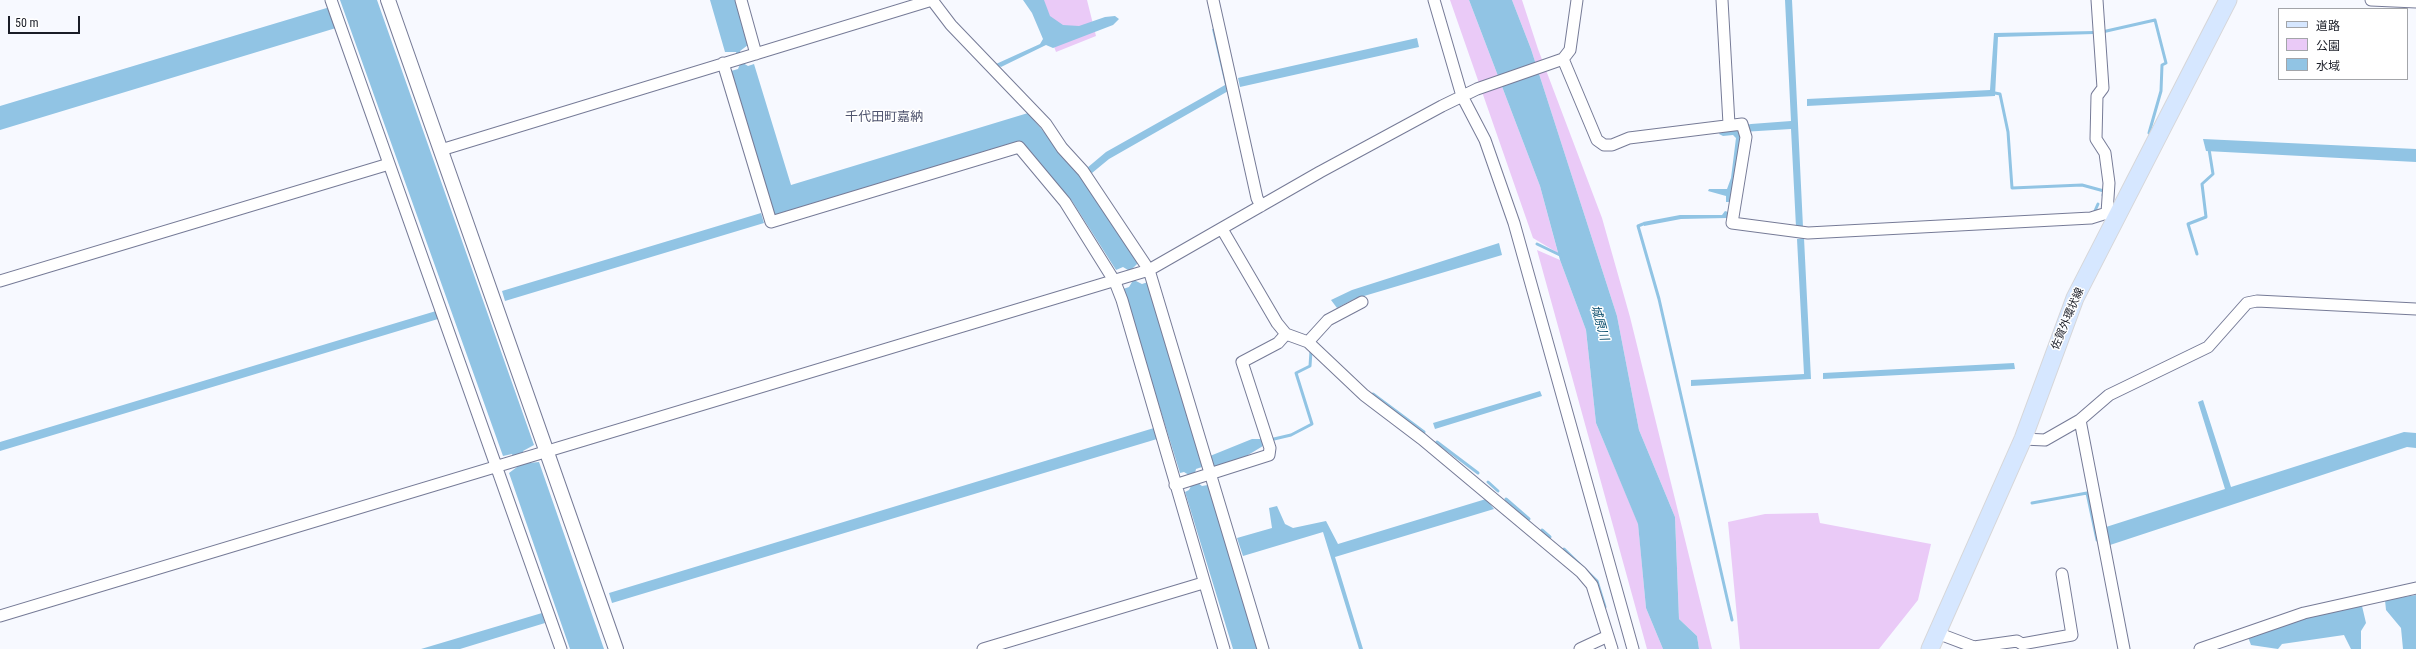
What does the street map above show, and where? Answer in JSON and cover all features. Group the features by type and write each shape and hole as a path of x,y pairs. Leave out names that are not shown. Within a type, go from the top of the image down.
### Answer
{"main road":[{"name":"佐賀外環状線","path":"1930,649 2023,439 2065,322 2111,216 2228,0"}],"street":[{"path":"331,0 561,649"},
{"path":"388,0 548,451 616,649"},
{"path":"741,0 756,54"},
{"path":"441,150 932,0 951,25 1046,124 1062,148 1083,171 1149,270 1263,649"},
{"path":"1213,0 1257,198 1261,206"},
{"path":"1434,0 1462,96 1485,140 1514,223 1633,649"},
{"path":"0,616 529,456 1115,282 1149,270 1320,172 1462,96 1559,59 1570,50 1577,0"},
{"path":"1722,0 1729,124"},
{"path":"1559,59 1597,140 1604,145 1612,145 1629,138 1718,128 1729,124 1742,124 1745,129 1732,223 1808,233 2111,216 2105,153 2096,139 2098,96 2103,88 2097,0"},
{"path":"2371,0 2416,2"},
{"path":"723,63 771,222 1019,147 1065,202 1115,282 1124,308 1203,583 1224,649"},
{"path":"0,281 389,164"},
{"path":"1222,229 1277,323 1286,334 1308,342 1364,395 1422,440 1581,572 1592,585 1612,649"},
{"path":"2023,439 2045,440 2080,420 2109,395 2208,347 2247,303 2257,301 2416,309"},
{"path":"1308,342 1328,320 1362,302"},
{"path":"1175,485 1211,475 1269,455 1270,448 1242,362 1278,343 1286,334"},
{"path":"2080,420 2124,649"},
{"path":"1937,633 1974,647 2017,641 2022,644 2072,635 2062,574"},
{"path":"983,649 1203,583"},
{"path":"2200,649 2304,613 2416,588"},
{"path":"1580,649 1608,636"}],"green space":[{"path":"1037,0 1087,0 1096,36 1056,52"},
{"path":"1450,0 1469,0 1540,186 1558,253 1533,238"},
{"path":"1512,0 1522,0 1538,49 1602,218 1630,317 1712,649 1699,649 1697,636 1679,619 1675,517 1639,430 1617,316 1531,49"},
{"path":"1537,250 1560,260 1586,330 1596,423 1638,523 1646,608 1663,649 1647,649"},
{"path":"1818,513 1820,523 1931,544 1918,600 1879,649 1740,649 1728,522 1765,514"}],"water":[{"path":"340,0 377,0 534,445 523,451 528,463 539,462 604,649 570,649 509,473 517,467 512,454 503,456"},
{"path":"710,0 735,0 748,45 740,51 743,63 748,66 754,64 791,185 1028,113 1082,177 1139,262 1132,269 1136,281 1142,284 1148,282 1202,467 1196,469 1195,473 1198,483 1202,486 1208,485 1257,649 1233,649 1185,492 1189,490 1192,484 1189,475 1184,472 1180,473 1123,289 1129,287 1132,282 1128,270 1123,267 1116,270 1072,201 1020,141 775,215 731,71 738,69 740,64 736,52 725,52"},
{"path":"1023,0 1044,0 1050,16 1063,25 1079,26 1105,17 1115,16 1119,19 1113,25 1053,48 1046,45 1001,67 996,64 1040,44 1043,39 1032,13"},
{"name":"城原川","path":"1469,0 1512,0 1531,49 1617,316 1639,430 1675,517 1679,619 1697,636 1699,649 1663,649 1646,608 1638,524 1596,423 1586,330 1560,260 1540,186"},
{"path":"1785,0 1792,0 1803,227 1796,227 1791,129 1742,132 1731,202 1726,202 1726,196 1708,191 1709,189 1727,189 1731,178 1736,138 1733,135 1723,136 1719,134 1721,130 1751,124 1791,121"},
{"path":"330,7 336,28 0,130 0,106"},
{"path":"1212,29 1216,29 1230,90 1109,159 1092,173 1087,168 1106,152 1225,85"},
{"path":"2095,31 2094,34 1998,37 1995,96 1807,106 1807,99 1990,90 1994,33"},
{"path":"1417,38 1419,47 1240,87 1238,78"},
{"path":"2203,139 2416,149 2416,162 2206,151"},
{"path":"1725,211 1728,212 1727,218 1681,219 1644,226 1643,222 1680,215 1722,215"},
{"path":"761,213 764,223 505,301 502,291"},
{"path":"1804,238 1811,379 1691,386 1691,380 1804,374 1797,239"},
{"path":"1499,243 1502,255 1354,299 1337,308 1331,300 1352,290"},
{"path":"436,311 438,319 0,451 0,442"},
{"path":"2014,363 2015,369 1823,379 1823,373"},
{"path":"1540,391 1542,396 1435,429 1433,423"},
{"path":"2203,400 2231,487 2404,432 2416,433 2416,448 2407,447 2110,545 2106,527 2225,489 2198,402"},
{"path":"1154,428 1157,439 612,603 609,593"},
{"path":"1252,439 1262,439 1263,446 1238,461 1214,468 1210,456"},
{"path":"1486,499 1494,509 1335,557 1363,649 1359,649 1323,532 1243,556 1237,538 1272,528 1269,508 1277,506 1285,524 1293,528 1326,521 1338,544"},
{"path":"2416,595 2416,649 2403,649 2401,628 2386,610 2385,600"},
{"path":"2358,605 2362,606 2366,623 2361,631 2361,649 2351,649 2344,635 2282,644 2278,649 2251,645 2248,637 2297,619"},
{"path":"542,613 545,623 460,649 421,649"}],"waterway":[{"path":"2102,32 2155,20 2166,63 2162,65 2161,91 2149,133"},
{"path":"1995,93 2000,94 2008,132 2012,188 2082,185 2104,191 2103,195"},
{"path":"2197,254 2188,224 2206,217 2202,184 2213,174 2209,149"},
{"path":"2094,213 2098,204"},
{"path":"1643,224 1638,226 1659,299 1732,620"},
{"path":"1537,244 1562,256"},
{"path":"1274,439 1291,435 1312,424 1296,373 1310,366 1311,351"},
{"path":"1373,394 1424,432"},
{"path":"1437,442 1478,473"},
{"path":"1488,482 1498,491"},
{"path":"2032,503 2087,493 2097,540"},
{"path":"1506,499 1529,519"},
{"path":"1542,530 1550,537"},
{"path":"1564,549 1597,581 1605,607"}],"district":[{"name":"千代田町嘉納","path":"884,118"}]}
